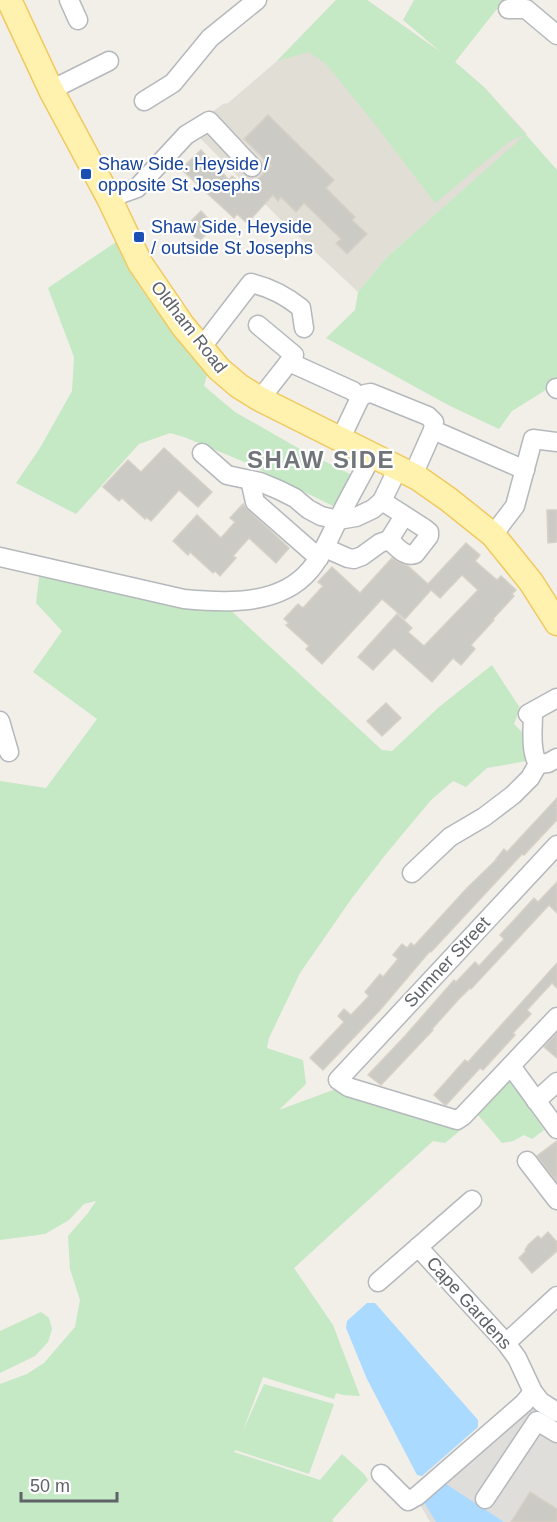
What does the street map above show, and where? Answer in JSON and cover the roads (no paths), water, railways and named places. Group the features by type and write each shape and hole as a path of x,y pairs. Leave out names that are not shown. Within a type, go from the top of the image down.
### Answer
{"main road":[{"name":"Oldham Road","path":"9,0 51,90 109,198 140,262 183,326 219,369 239,386 260,399 405,472 448,499 492,535 531,582 557,623"}],"street":[{"path":"69,0 78,20"},
{"path":"144,101 173,83 210,38 257,0"},
{"path":"508,9 526,9 557,35"},
{"path":"51,90 109,61"},
{"path":"109,198 137,188 186,135 209,121 252,167"},
{"path":"201,348 251,283 286,296 301,308 304,328"},
{"path":"258,326 294,355 260,399"},
{"path":"289,362 353,391 360,398"},
{"path":"202,453 227,475 260,482 295,498 321,516 338,520 356,517 373,509 382,501 433,430 434,423 428,416 371,393 365,394 360,398 340,440"},
{"path":"433,430 525,470"},
{"path":"492,535 515,506 533,439 557,442"},
{"path":"0,557 184,599 214,602 249,601 267,597 298,582 312,568 372,456"},
{"path":"250,480 255,502 322,553 354,559 362,556 380,543 389,540 404,516"},
{"path":"382,501 427,530 429,536 412,555 407,555 389,540"},
{"path":"538,764 534,751 530,713 557,698"},
{"path":"0,721 9,752"},
{"path":"538,764 548,763 557,758"},
{"path":"412,873 450,837 484,817 513,795 530,778 538,764"},
{"name":"Sumner Street","path":"511,1066 457,1120 348,1087 338,1080 557,845"},
{"path":"557,1017 511,1066 557,1129"},
{"path":"536,1101 557,1082"},
{"path":"527,1161 557,1200"},
{"path":"378,1282 472,1200"},
{"name":"Cape Gardens","path":"418,1247 518,1358 533,1392"},
{"path":"506,1343 557,1296"},
{"path":"381,1474 408,1501 417,1496 478,1444 524,1403 533,1392 542,1402 557,1412"},
{"path":"485,1499 537,1421 557,1433"}],"water":[{"path":"367,1303 375,1303 478,1420 478,1427 422,1476 417,1475 367,1379 346,1328 347,1321"},
{"path":"443,1482 504,1522 436,1522 422,1499"}],"place":[{"name":"Shaw Side. Heyside / opposite St Josephs","path":"86,174"},
{"name":"Shaw Side, Heyside / outside St Josephs","path":"139,237"}],"district":[{"name":"SHAW SIDE","path":"321,459"}]}
